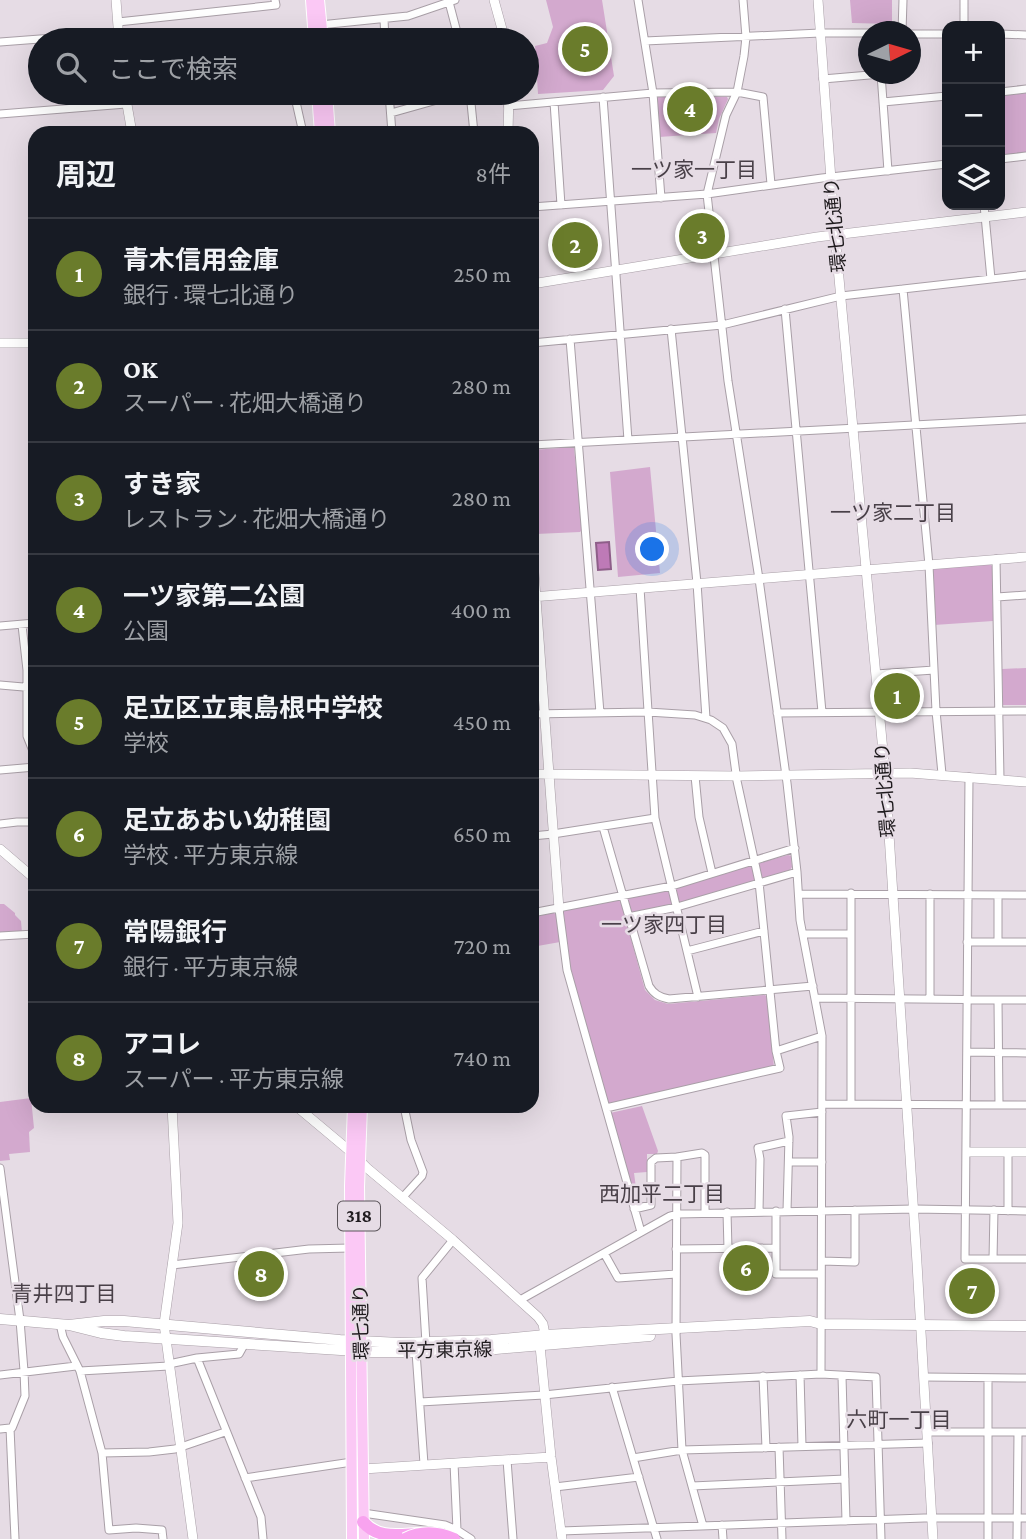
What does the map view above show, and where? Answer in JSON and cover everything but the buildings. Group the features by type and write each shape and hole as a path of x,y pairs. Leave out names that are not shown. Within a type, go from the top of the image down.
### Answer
{"highway":[{"path":"363,1517 373,1531 384,1535 454,1536"},
{"path":"405,1539 428,1533 454,1536"}],"main road":[{"path":"311,0 318,28"},
{"path":"316,28 319,0"},
{"path":"318,105 319,126"},
{"path":"328,105 329,126"},
{"name":"環七通り","path":"353,1113 350,1248 363,1469 364,1539"},
{"name":"環七通り","path":"352,1539 362,1113"},
{"name":"平方東京線","path":"0,1319 65,1324 101,1333 244,1345 356,1346 545,1335 810,1328 821,1324 1026,1326"},
{"name":"平方東京線","path":"65,1324 104,1321 164,1324 416,1352 462,1352 540,1346 676,1331"}],"street":[{"path":"116,0 118,28"},
{"path":"118,22 275,5 275,0"},
{"path":"494,0 502,28"},
{"path":"639,0 653,93 661,198"},
{"path":"743,0 746,37 744,56 737,92 726,115 707,194 722,325 786,775 800,920 822,1035 821,1374"},
{"name":"環七北通り","path":"818,0 835,235 885,773 933,1539"},
{"path":"902,21 903,0"},
{"path":"964,0 964,21"},
{"path":"317,25 408,16 452,1 457,28"},
{"path":"384,19 384,28"},
{"path":"645,41 858,33"},
{"path":"921,34 942,34"},
{"path":"1005,34 1026,34"},
{"path":"0,43 28,42"},
{"path":"824,79 858,76"},
{"path":"882,84 888,171"},
{"path":"1005,91 1026,89"},
{"path":"539,103 653,93 737,92 762,97 771,184"},
{"path":"883,102 942,96"},
{"path":"603,97 628,440"},
{"path":"554,102 561,205"},
{"path":"0,114 113,105"},
{"path":"126,105 131,126"},
{"path":"297,105 301,126"},
{"path":"390,105 392,126"},
{"path":"391,113 419,105"},
{"path":"471,105 473,126"},
{"path":"508,126 508,106 520,105"},
{"path":"1005,158 1026,156"},
{"path":"539,207 707,194 942,165"},
{"path":"984,210 991,279"},
{"path":"539,283 835,235 1026,212"},
{"path":"539,342 722,325 841,296 1026,275"},
{"path":"903,289 929,565 942,774"},
{"path":"785,309 822,712"},
{"path":"671,329 697,583 706,718"},
{"path":"570,339 600,713"},
{"path":"0,343 28,343"},
{"path":"539,445 1026,419"},
{"path":"539,597 1026,557"},
{"path":"996,559 1000,779"},
{"path":"640,588 655,818 698,997"},
{"path":"997,597 1026,595"},
{"path":"0,626 28,624"},
{"path":"22,625 28,655"},
{"path":"539,656 559,909 567,970 641,1232"},
{"path":"876,674 934,670"},
{"path":"0,685 28,687"},
{"path":"777,713 1026,711"},
{"path":"539,714 648,712 695,715 723,728 732,744 759,882 769,990 780,1068 606,1108"},
{"path":"0,770 28,767"},
{"path":"539,774 737,776 885,773 942,774 1026,782"},
{"path":"695,776 699,817 712,873"},
{"path":"969,777 965,1259 1026,1259"},
{"path":"539,835 655,818"},
{"path":"0,824 28,822"},
{"path":"603,827 628,917 653,992 661,998 669,999 813,986"},
{"path":"539,912 671,886 795,848"},
{"path":"0,849 28,874"},
{"path":"628,917 677,907 797,872"},
{"path":"799,894 1026,895"},
{"path":"851,1104 852,894"},
{"path":"930,894 930,999"},
{"path":"998,895 998,942"},
{"path":"687,951 764,931"},
{"path":"0,936 28,934"},
{"path":"803,934 851,934"},
{"path":"967,942 1026,942"},
{"path":"815,998 1026,1000"},
{"path":"998,1000 999,1105"},
{"path":"776,1051 822,1035"},
{"path":"967,1052 1026,1053"},
{"path":"788,1211 789,1141 786,1116 851,1104 1026,1105"},
{"path":"172,1113 178,1223 164,1324 193,1539"},
{"path":"304,1113 520,1300 541,1321 545,1335"},
{"path":"402,1198 423,1172 411,1140 405,1113"},
{"path":"759,1212 758,1148 789,1141"},
{"path":"967,1152 1026,1153"},
{"path":"634,1209 651,1205 651,1162 656,1158 702,1153 705,1155 705,1213"},
{"path":"1008,1153 1009,1211"},
{"path":"677,1157 676,1331 682,1450 703,1526"},
{"path":"789,1162 822,1163"},
{"path":"0,1168 24,1371 24,1396 12,1428 0,1429"},
{"path":"520,1300 677,1214 914,1209 1026,1211"},
{"path":"822,1261 855,1262 855,1210"},
{"path":"993,1259 994,1210"},
{"path":"727,1212 728,1249"},
{"path":"776,1212 776,1274 821,1274"},
{"path":"426,1343 422,1278 453,1240"},
{"path":"172,1265 309,1249 350,1248"},
{"path":"676,1249 776,1248"},
{"path":"604,1253 618,1278 676,1274"},
{"path":"65,1324 63,1337 78,1368 102,1453 109,1530 162,1530 163,1539"},
{"path":"0,1375 24,1371 169,1365 197,1358 239,1354 244,1345"},
{"path":"540,1346 561,1535 782,1522 1026,1517"},
{"path":"416,1352 424,1464"},
{"path":"197,1358 261,1517 263,1539"},
{"path":"420,1402 544,1395 678,1381 763,1376 821,1374 876,1377 881,1539"},
{"path":"800,1375 802,1447"},
{"path":"763,1376 766,1448"},
{"path":"842,1376 846,1521"},
{"path":"924,1377 1026,1378"},
{"path":"988,1378 988,1539"},
{"path":"612,1387 657,1539"},
{"path":"10,1428 15,1539"},
{"path":"102,1453 180,1448 225,1432"},
{"path":"927,1432 1022,1432 1017,1539"},
{"path":"633,1458 682,1450 928,1443"},
{"path":"779,1447 782,1539"},
{"path":"363,1469 551,1457"},
{"path":"507,1460 513,1539"},
{"path":"245,1478 352,1462"},
{"path":"454,1463 454,1536"},
{"path":"555,1487 639,1477"},
{"path":"692,1486 845,1479"},
{"path":"363,1517 445,1525 454,1536 471,1539"},
{"path":"722,1525 723,1539"}],"shaded area":[{"path":"546,0 602,0 614,76 603,90 539,94 539,45 547,43 553,27"},
{"path":"850,0 892,0 892,21 852,23"},
{"path":"1026,93 1026,154 1005,156 1005,95"},
{"path":"683,96 727,97 716,133 659,137 656,99"},
{"path":"574,447 582,530 580,532 539,534 539,450"},
{"path":"650,467 660,573 618,577 610,472"},
{"path":"609,542 611,569 598,570 596,543"},
{"path":"990,564 993,621 934,625 932,570"},
{"path":"1026,668 1026,705 1003,705 1002,669"},
{"path":"791,856 790,870 763,879 760,877 757,866 759,863"},
{"path":"750,866 756,878 754,882 682,903 678,901 675,890 677,887"},
{"path":"667,890 670,892 670,906 632,914 629,911 626,901 628,897"},
{"path":"616,899 621,902 645,990 655,1000 668,1004 765,995 768,998 774,1068 607,1105 569,970 562,913 563,910"},
{"path":"0,904 15,913 21,921 22,933 0,934"},
{"path":"556,914 560,942 539,946 539,916"},
{"path":"28,1098 28,1113 32,1113 34,1128 29,1132 30,1152 9,1154 10,1160 0,1161 0,1102"},
{"path":"642,1106 658,1151 657,1154 647,1154 647,1172 634,1173 636,1188 631,1191 610,1113"}],"place":[{"name":"足立区立東島根中学校","path":"585,49"},
{"name":"一ツ家第二公園","path":"690,109"},
{"name":"すき家","path":"702,236"},
{"name":"OK","path":"575,245"},
{"name":"青木信用金庫","path":"897,696"},
{"name":"足立あおい幼稚園","path":"746,1268"},
{"name":"アコレ","path":"261,1274"},
{"name":"常陽銀行","path":"972,1291"}],"district":[{"name":"一ツ家一丁目","path":"694,170"},
{"name":"一ツ家二丁目","path":"893,513"},
{"name":"一ツ家四丁目","path":"664,925"},
{"name":"西加平二丁目","path":"662,1194"},
{"name":"青井四丁目","path":"64,1294"},
{"name":"六町一丁目","path":"899,1420"}]}
